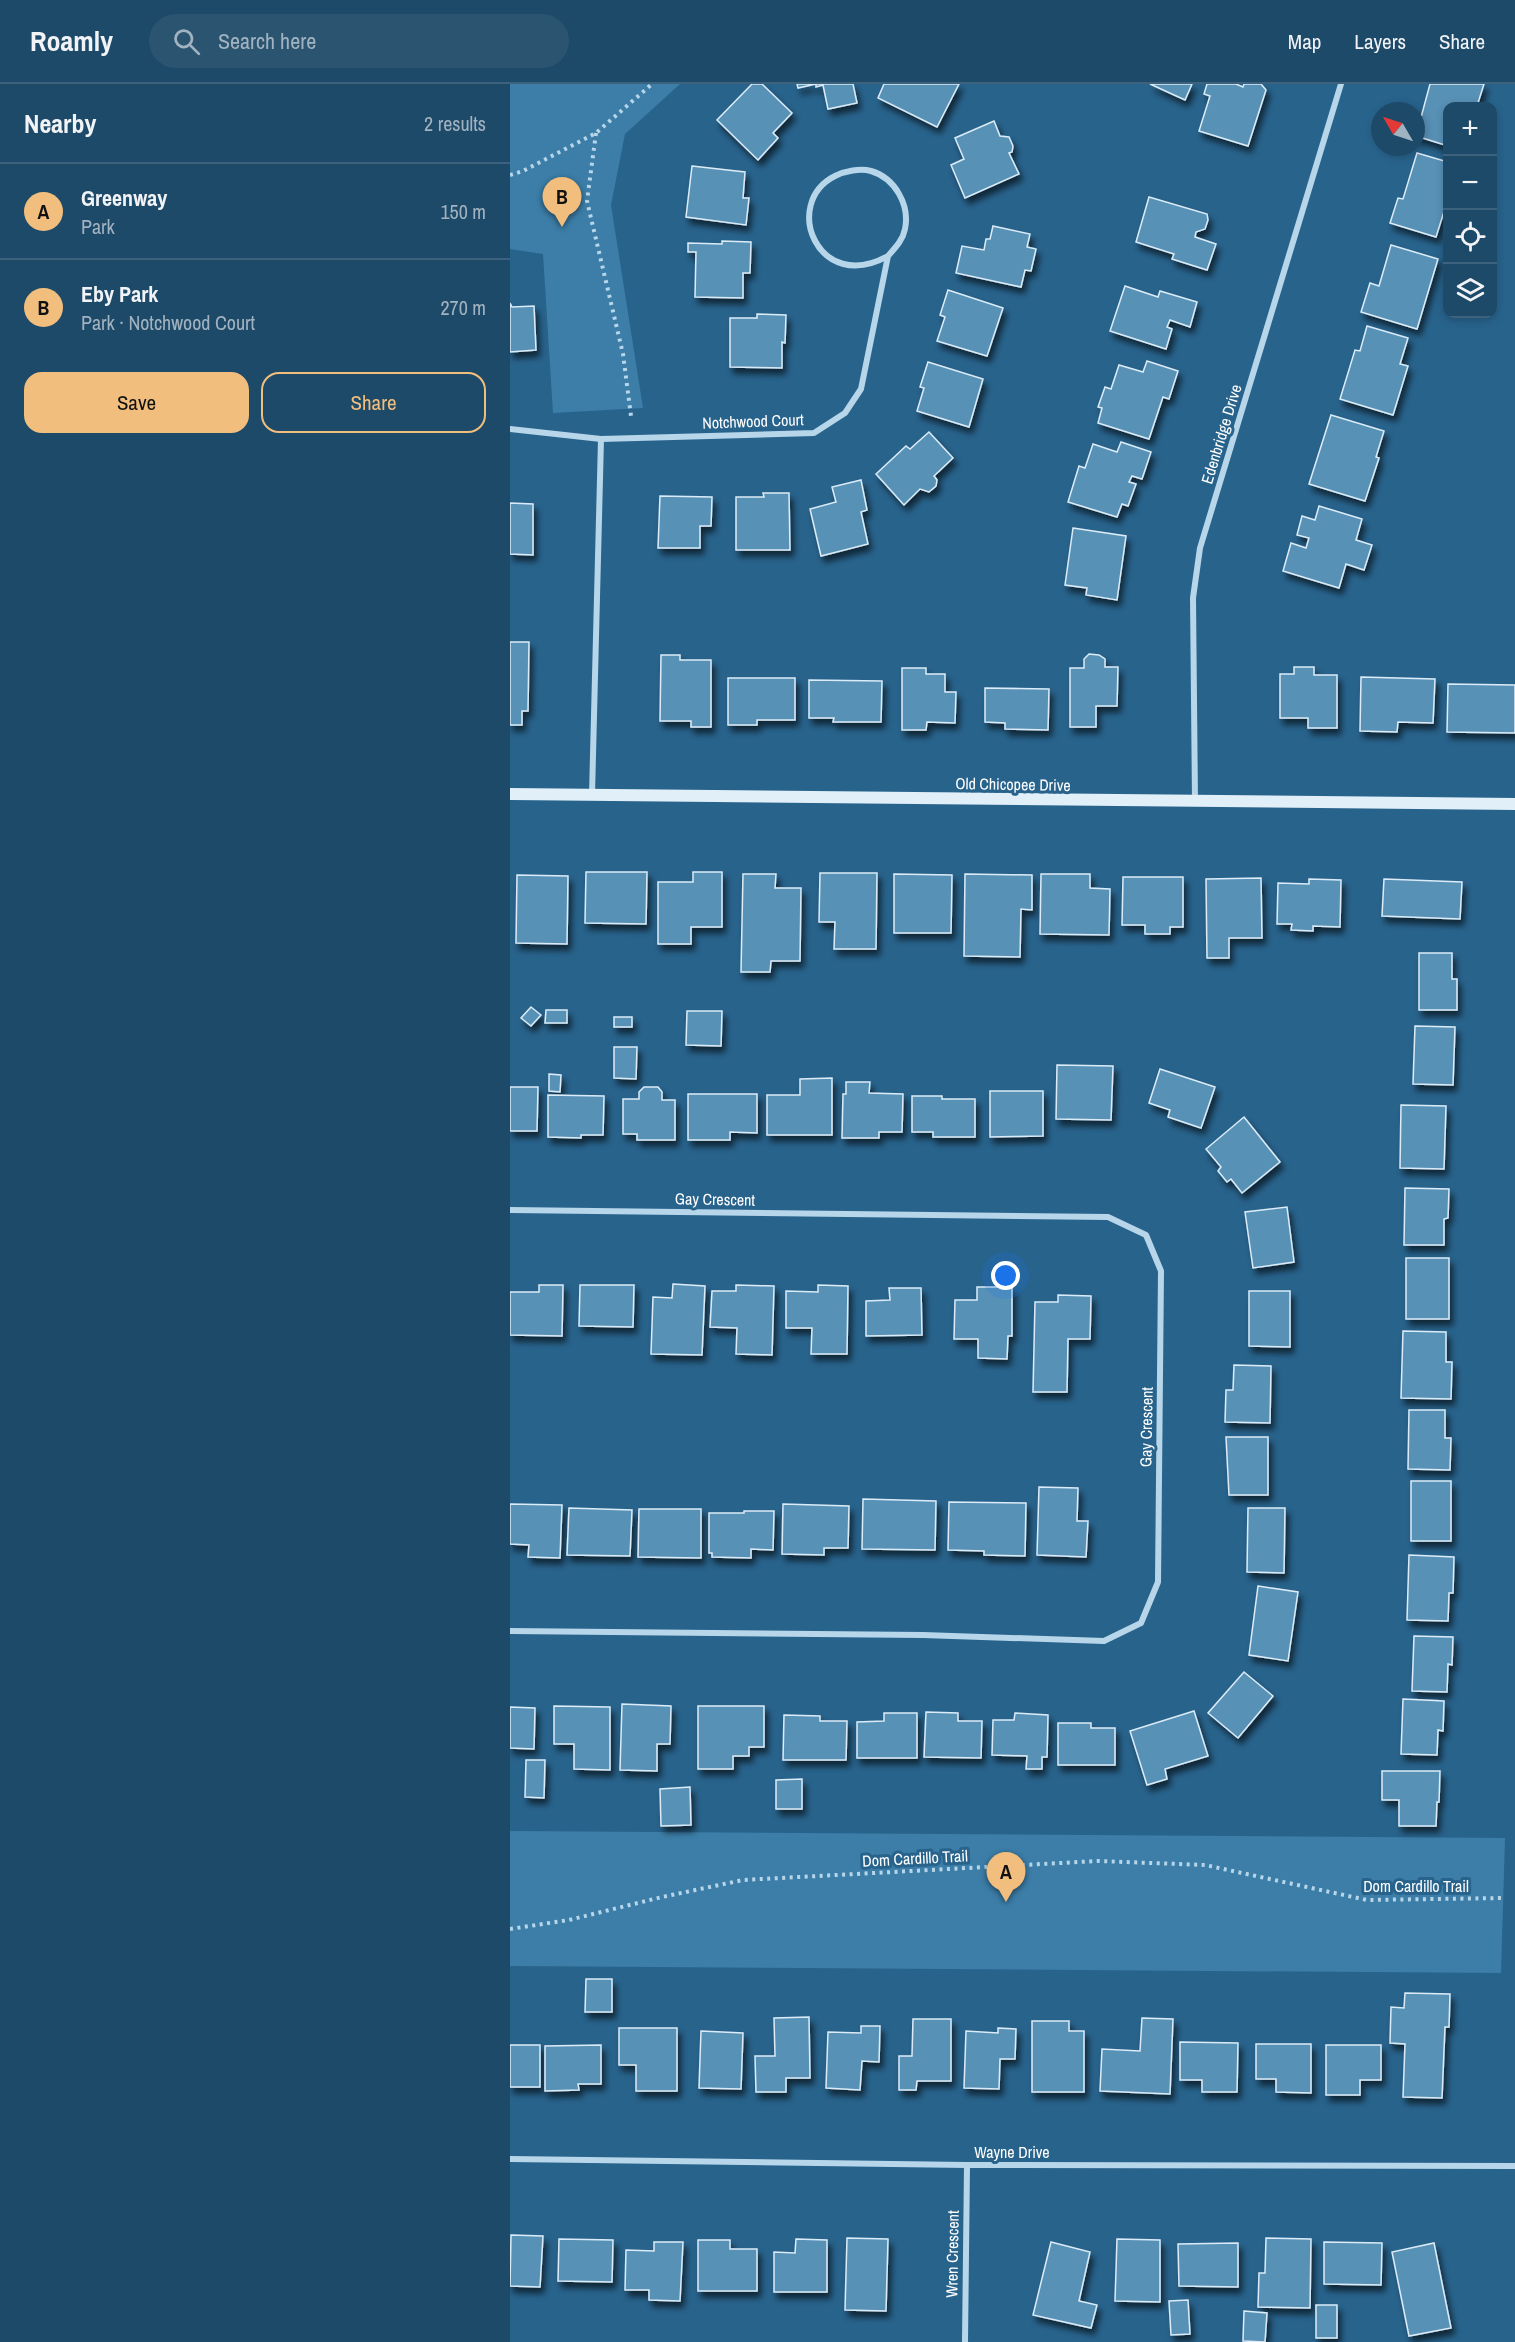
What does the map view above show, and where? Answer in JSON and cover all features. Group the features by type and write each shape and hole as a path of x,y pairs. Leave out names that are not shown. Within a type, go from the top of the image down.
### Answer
{"street":[{"name":"Edenbridge Drive","path":"1195,803 1193,598 1200,548 1341,84"},
{"name":"Notchwood Court","path":"510,429 601,439 814,433 845,413 861,389 888,256 905,231 906,212 900,195 887,179 870,171 845,171 827,180 814,196 809,211 810,228 816,244 832,260 848,266 874,264 888,256"},
{"path":"591,796 601,439"},
{"name":"Old Chicopee Drive","path":"510,794 1195,803 1515,804"},
{"name":"Gay Crescent","path":"510,1210 1108,1217 1146,1235 1161,1272 1158,1582 1141,1623 1104,1641 923,1635 510,1631"},
{"name":"Wayne Drive","path":"510,2159 966,2165 1515,2166"},
{"name":"Wren Crescent","path":"965,2342 966,2165"}],"path":[{"path":"510,175 523,171 596,134 652,84"},
{"path":"596,134 587,201 623,354 631,416"},
{"name":"Dom Cardillo Trail","path":"510,1929 569,1920 743,1880 1098,1861 1205,1865 1367,1900 1503,1898"}],"shaded area":[{"path":"510,84 680,84 625,134 611,205 643,408 553,413 543,254 510,249"},
{"path":"510,1831 1505,1838 1501,1973 510,1966"}],"building":[{"path":"752,84 762,84 792,113 773,133 778,138 758,160 717,120"},
{"path":"797,84 816,84 798,88"},
{"path":"816,84 853,84 857,103 828,109 823,85 816,87"},
{"path":"884,84 959,84 937,127 878,98"},
{"path":"1150,84 1192,84 1185,100"},
{"path":"1207,84 1236,84 1243,87 1244,84 1261,84 1266,90 1248,146 1199,131 1210,96 1204,94"},
{"path":"1430,84 1484,84 1478,102 1443,102 1443,144 1425,139 1425,103"},
{"path":"994,121 1000,136 1009,137 1013,146 1012,152 1009,153 1019,174 965,198 951,165 964,159 955,138"},
{"path":"1425,155 1443,161 1443,215 1436,237 1390,223 1398,198 1403,199 1416,156"},
{"path":"692,166 745,172 743,198 749,198 746,225 686,217"},
{"path":"1149,197 1207,214 1205,229 1196,232 1195,237 1216,244 1207,270 1172,259 1174,254 1136,242"},
{"path":"993,226 1030,234 1027,247 1036,249 1031,271 1025,270 1021,287 956,273 962,246 984,250 986,239 990,239"},
{"path":"722,241 751,242 750,273 743,273 743,298 695,297 696,252 688,252 688,243 722,244"},
{"path":"1391,245 1438,259 1417,329 1361,312 1370,283 1379,286"},
{"path":"1125,286 1158,297 1160,291 1197,302 1190,327 1170,320 1167,327 1172,329 1166,349 1110,331"},
{"path":"948,290 1003,308 987,356 937,341 945,317 940,315"},
{"path":"510,303 512,307 534,306 536,350 510,352"},
{"path":"757,314 786,315 785,343 782,342 782,368 730,367 730,318 757,318"},
{"path":"1367,326 1408,338 1400,364 1408,366 1393,415 1340,399 1355,350 1360,351"},
{"path":"1147,361 1178,371 1169,399 1163,397 1149,439 1098,423 1102,408 1098,407 1105,387 1111,389 1119,365 1143,372"},
{"path":"928,362 983,379 969,427 917,411 924,388 920,387"},
{"path":"1331,415 1384,431 1376,457 1379,458 1365,501 1309,484"},
{"path":"929,432 953,458 934,476 937,480 936,486 929,492 920,489 904,505 876,474 906,446 910,449"},
{"path":"1121,442 1151,452 1142,479 1132,476 1129,482 1136,484 1128,506 1122,504 1117,517 1068,502 1079,466 1085,468 1093,444 1117,452"},
{"path":"861,480 867,510 861,512 868,544 821,556 810,509 836,502 832,487"},
{"path":"763,493 789,493 790,550 736,550 736,497 764,497"},
{"path":"660,496 712,497 711,526 700,526 700,548 658,548"},
{"path":"510,503 533,504 533,555 510,554"},
{"path":"1319,506 1362,519 1356,540 1372,545 1364,570 1346,564 1339,588 1283,571 1291,543 1306,548 1309,538 1297,535 1302,516 1315,520"},
{"path":"1073,528 1126,536 1117,600 1086,595 1087,588 1065,585"},
{"path":"510,642 529,642 528,711 522,711 522,725 510,725"},
{"path":"1089,654 1099,655 1105,659 1105,667 1118,667 1117,706 1096,706 1096,727 1070,727 1070,668 1084,668 1084,659"},
{"path":"661,655 680,655 680,660 711,660 711,727 691,727 691,721 660,721"},
{"path":"1294,667 1314,667 1314,675 1337,675 1337,728 1308,728 1308,718 1280,718 1280,674 1294,674"},
{"path":"902,668 926,668 926,674 945,674 945,692 956,692 955,723 927,722 926,730 902,730"},
{"path":"1361,677 1435,679 1433,723 1398,722 1397,732 1360,731"},
{"path":"728,678 795,678 795,720 757,720 757,725 728,725"},
{"path":"809,680 882,681 881,722 833,722 834,718 809,718"},
{"path":"1448,684 1515,685 1515,733 1447,732"},
{"path":"985,688 1049,689 1048,730 1005,729 1005,723 985,722"},
{"path":"586,872 647,872 646,924 585,923"},
{"path":"693,872 722,872 722,927 691,927 691,944 658,944 658,882 693,882"},
{"path":"820,873 877,873 876,949 834,949 835,922 819,922"},
{"path":"743,874 776,874 775,888 801,888 800,961 771,961 770,972 741,972"},
{"path":"894,874 952,875 951,933 894,933"},
{"path":"965,874 1032,875 1032,910 1021,909 1020,957 964,956"},
{"path":"1041,874 1090,874 1090,888 1110,889 1109,935 1040,934"},
{"path":"517,875 568,876 567,944 516,943"},
{"path":"1123,877 1183,877 1183,927 1170,927 1170,934 1145,934 1145,925 1122,925"},
{"path":"1261,878 1262,938 1229,938 1229,958 1207,958 1206,879"},
{"path":"1309,879 1341,880 1340,927 1313,926 1313,931 1291,930 1292,924 1277,924 1278,883 1309,884"},
{"path":"1384,879 1462,882 1460,919 1382,916"},
{"path":"1419,953 1452,953 1452,979 1457,979 1457,1010 1419,1010"},
{"path":"531,1007 541,1015 531,1026 521,1018"},
{"path":"546,1010 567,1010 567,1023 545,1023"},
{"path":"687,1011 722,1011 721,1046 686,1045"},
{"path":"614,1017 632,1017 632,1027 614,1027"},
{"path":"1415,1026 1455,1027 1453,1085 1413,1084"},
{"path":"614,1047 637,1047 636,1079 614,1078"},
{"path":"1057,1065 1113,1066 1111,1120 1056,1119"},
{"path":"1160,1069 1215,1087 1201,1128 1168,1117 1170,1110 1149,1103"},
{"path":"549,1074 561,1075 560,1092 549,1091"},
{"path":"832,1078 832,1135 767,1135 767,1095 800,1095 800,1079"},
{"path":"846,1082 870,1082 869,1093 903,1094 902,1132 879,1132 879,1138 842,1138 843,1094 846,1094"},
{"path":"510,1087 538,1087 537,1131 510,1131"},
{"path":"644,1087 658,1087 662,1092 662,1100 675,1100 675,1140 637,1140 637,1134 623,1134 623,1099 639,1099 639,1092"},
{"path":"990,1091 1043,1091 1043,1136 990,1137"},
{"path":"688,1094 757,1094 757,1133 730,1132 730,1140 688,1140"},
{"path":"548,1095 604,1096 603,1135 581,1135 581,1138 548,1137"},
{"path":"912,1096 975,1099 975,1137 933,1137 933,1132 912,1132"},
{"path":"1401,1105 1446,1106 1444,1169 1400,1168"},
{"path":"1244,1117 1280,1162 1242,1193 1231,1179 1227,1182 1218,1171 1221,1167 1206,1149"},
{"path":"1405,1188 1449,1189 1448,1218 1444,1219 1444,1245 1404,1245"},
{"path":"1287,1207 1294,1262 1253,1268 1245,1212"},
{"path":"1406,1258 1449,1258 1449,1319 1406,1319"},
{"path":"673,1284 705,1286 702,1355 651,1354 653,1297 672,1298"},
{"path":"539,1285 563,1285 562,1336 510,1335 510,1292 539,1292"},
{"path":"580,1285 634,1285 633,1327 579,1326"},
{"path":"736,1285 774,1286 772,1355 736,1354 737,1328 710,1327 712,1291 736,1291"},
{"path":"818,1285 848,1286 847,1354 811,1354 812,1328 786,1328 786,1291 818,1292"},
{"path":"977,1287 1012,1287 1012,1336 1008,1336 1007,1359 978,1358 978,1339 954,1339 955,1300 977,1300"},
{"path":"889,1288 921,1288 922,1335 866,1336 866,1301 890,1300"},
{"path":"1249,1291 1290,1291 1290,1347 1249,1346"},
{"path":"1058,1295 1091,1296 1090,1339 1068,1339 1067,1392 1033,1392 1035,1302 1058,1302"},
{"path":"1403,1331 1446,1332 1446,1362 1452,1362 1451,1399 1401,1398"},
{"path":"1234,1365 1271,1366 1270,1423 1225,1422 1226,1390 1233,1390"},
{"path":"1409,1410 1445,1410 1445,1438 1451,1438 1450,1470 1408,1469"},
{"path":"1226,1437 1268,1437 1268,1495 1229,1495"},
{"path":"1411,1481 1451,1481 1451,1541 1411,1541"},
{"path":"1039,1487 1078,1488 1077,1521 1088,1521 1086,1557 1037,1555"},
{"path":"863,1499 936,1501 935,1550 862,1549"},
{"path":"949,1502 1026,1503 1025,1556 984,1555 984,1551 948,1550"},
{"path":"510,1504 562,1505 560,1558 528,1557 529,1545 510,1544"},
{"path":"783,1504 849,1506 848,1548 824,1548 824,1555 782,1554"},
{"path":"569,1508 632,1510 630,1556 567,1555"},
{"path":"1248,1508 1285,1508 1284,1573 1247,1572"},
{"path":"639,1509 701,1509 701,1558 638,1557"},
{"path":"744,1511 774,1511 773,1550 751,1549 751,1558 712,1557 712,1553 709,1553 709,1513 744,1513"},
{"path":"1409,1555 1454,1557 1453,1593 1449,1593 1448,1621 1407,1620"},
{"path":"1258,1586 1298,1592 1288,1661 1249,1655"},
{"path":"1414,1636 1453,1637 1452,1665 1448,1664 1447,1692 1412,1691"},
{"path":"1244,1672 1273,1696 1238,1738 1208,1713"},
{"path":"1403,1699 1444,1701 1443,1731 1438,1730 1437,1755 1401,1754"},
{"path":"622,1704 671,1706 670,1744 657,1744 657,1771 620,1770"},
{"path":"554,1706 610,1707 610,1770 574,1769 574,1744 554,1744"},
{"path":"698,1706 764,1706 764,1747 749,1747 749,1756 733,1756 733,1769 698,1769"},
{"path":"510,1707 535,1708 534,1749 510,1748"},
{"path":"1194,1711 1208,1756 1165,1769 1167,1779 1147,1785 1130,1731"},
{"path":"926,1712 958,1713 958,1721 982,1721 981,1758 924,1757"},
{"path":"884,1713 917,1713 917,1758 857,1758 857,1722 884,1721"},
{"path":"1015,1713 1048,1715 1047,1757 1042,1757 1042,1769 1026,1769 1027,1756 992,1755 993,1720 1014,1720"},
{"path":"784,1715 820,1716 820,1721 847,1721 846,1760 783,1760"},
{"path":"1058,1723 1091,1723 1091,1728 1115,1728 1115,1765 1058,1765"},
{"path":"526,1760 545,1760 544,1798 525,1797"},
{"path":"1382,1771 1440,1771 1436,1826 1399,1826 1399,1800 1382,1800"},
{"path":"802,1779 802,1809 776,1809 776,1780"},
{"path":"690,1787 691,1825 661,1826 660,1789"},
{"path":"586,1979 612,1979 612,2012 585,2012"},
{"path":"1405,1993 1450,1994 1449,2027 1445,2027 1442,2098 1403,2097 1405,2044 1390,2043 1391,2007 1404,2008"},
{"path":"809,2017 810,2078 786,2078 786,2092 756,2092 755,2056 775,2056 774,2018"},
{"path":"1142,2018 1173,2019 1170,2094 1100,2091 1102,2049 1140,2051"},
{"path":"913,2019 951,2019 951,2081 917,2081 916,2090 899,2090 899,2056 912,2056"},
{"path":"1032,2021 1069,2021 1069,2031 1084,2031 1084,2092 1032,2092"},
{"path":"861,2026 880,2026 879,2062 862,2061 860,2090 826,2088 828,2032 861,2033"},
{"path":"619,2028 677,2028 677,2091 636,2091 636,2065 619,2065"},
{"path":"998,2028 1016,2029 1015,2059 1000,2059 999,2089 964,2088 966,2031 998,2033"},
{"path":"701,2031 743,2033 741,2089 699,2088"},
{"path":"1180,2042 1238,2043 1237,2092 1202,2092 1202,2080 1180,2080"},
{"path":"1256,2044 1311,2044 1311,2093 1276,2092 1276,2079 1256,2079"},
{"path":"510,2045 540,2045 540,2087 510,2087"},
{"path":"601,2045 601,2084 578,2084 579,2090 545,2091 545,2046"},
{"path":"1326,2045 1381,2045 1381,2080 1360,2080 1360,2095 1326,2095"},
{"path":"511,2235 543,2236 540,2287 510,2286"},
{"path":"847,2238 888,2239 886,2311 845,2310"},
{"path":"1266,2238 1311,2239 1310,2308 1258,2307 1259,2273 1265,2273"},
{"path":"559,2239 613,2240 612,2282 558,2281"},
{"path":"796,2239 827,2240 827,2292 774,2292 774,2252 795,2253"},
{"path":"1117,2239 1160,2240 1160,2302 1115,2301"},
{"path":"698,2240 730,2240 730,2249 757,2249 757,2291 698,2291"},
{"path":"654,2242 683,2242 680,2301 649,2300 649,2290 625,2290 626,2250 654,2251"},
{"path":"1051,2242 1090,2252 1079,2301 1097,2305 1091,2328 1033,2315"},
{"path":"1324,2242 1382,2243 1381,2285 1324,2284"},
{"path":"1238,2243 1238,2287 1179,2286 1178,2244"},
{"path":"1434,2243 1451,2328 1409,2336 1392,2252"},
{"path":"1188,2300 1190,2334 1171,2335 1169,2301"},
{"path":"1316,2305 1337,2305 1337,2338 1316,2338"},
{"path":"1244,2311 1267,2313 1265,2342 1243,2341"}],"place":[{"name":"Eby Park","path":"562,227"},
{"name":"Greenway","path":"1006,1902"}]}
